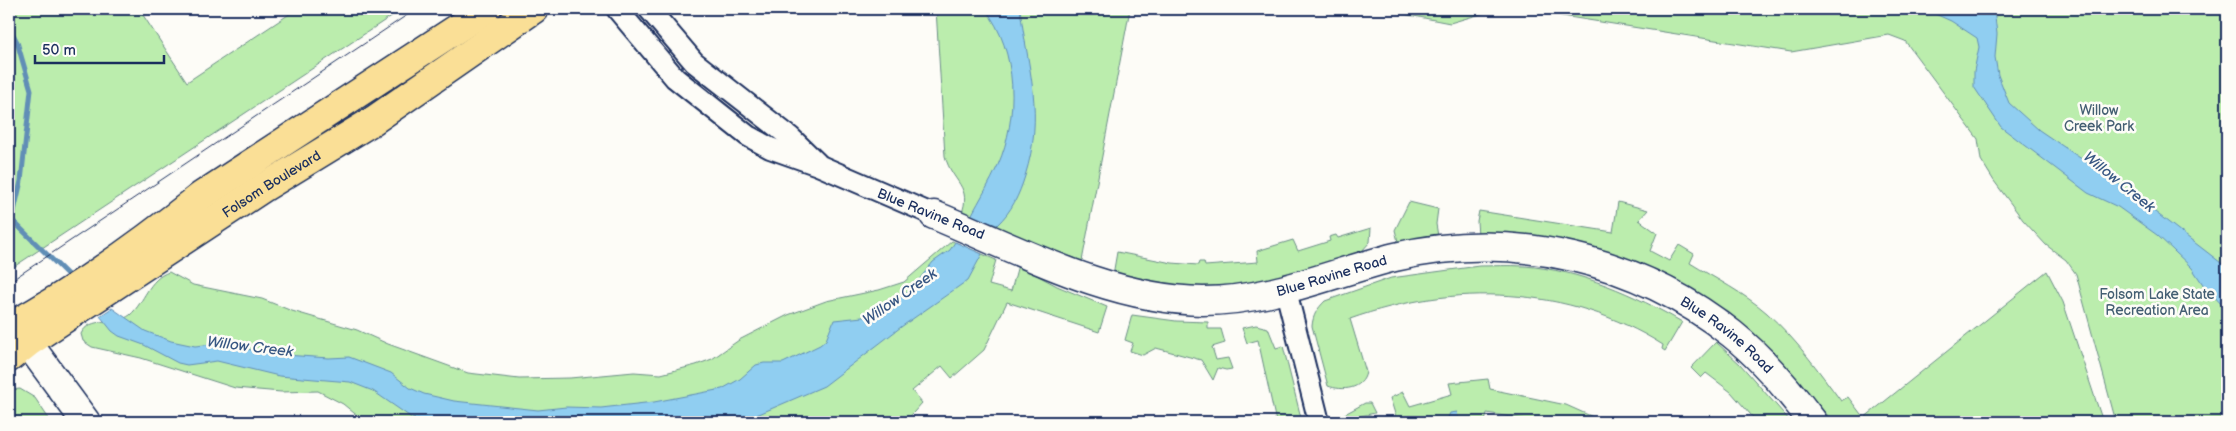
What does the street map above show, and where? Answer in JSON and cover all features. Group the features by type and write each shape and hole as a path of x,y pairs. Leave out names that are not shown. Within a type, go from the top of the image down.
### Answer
{"main road":[{"name":"Folsom Boulevard","path":"102,281 159,229 201,196 487,9"},
{"name":"Folsom Boulevard","path":"15,338 102,281 263,188 371,122 534,9"}],"street":[{"name":"Blue Ravine Road","path":"617,9 675,78 718,114 770,148 818,165 1083,277 1116,288 1150,296 1185,300 1221,300 1286,291 1370,264 1424,251 1481,246 1522,248 1563,254 1602,264 1636,276 1704,314 1759,358 1813,422"},
{"name":"Blue Ravine Road","path":"649,9 694,62 805,149 818,165"},
{"path":"1286,291 1319,422"},
{"path":"15,338 86,422"}],"green space":[{"path":"9,9 139,9 187,82 297,9 402,9 9,270"},
{"path":"936,9 1130,9 1082,261 961,215 965,197 945,156"},
{"path":"1378,9 1498,9 1450,23"},
{"name":"Willow Creek Park","path":"1518,9 2227,9 2227,422 2116,422 2076,274 2066,260 2046,245 2023,220 1994,181 1981,160 1978,139 1905,41 1889,35 1791,52"},
{"path":"1409,202 1438,209 1436,224 1439,242 1400,249 1395,230"},
{"path":"1618,202 1648,210 1639,220 1657,233 1650,251 1669,261 1679,245 1694,254 1690,263 1739,293 1767,313 1797,344 1841,401 1848,397 1864,418 2047,271 2063,302 2103,422 1833,422 1793,376 1754,337 1710,303 1657,273 1478,236 1477,221 1479,211 1613,232"},
{"path":"1371,228 1370,242 1361,252 1254,287 1176,290 1113,275 1117,252 1172,263 1198,265 1199,262 1204,262 1205,266 1258,262 1257,251 1293,240 1298,251 1330,241 1329,237 1336,235 1338,238"},
{"path":"952,241 996,260 989,285 1011,291 1018,265 1057,286 1107,307 1099,332 1007,302 984,350 952,378 942,366 912,391 922,403 905,422 365,422 343,404 318,391 281,392 235,388 141,358 92,347 83,341 81,334 90,325 118,320 130,315 151,285 162,275 169,272 193,285 262,299 292,311 357,330 388,344 468,373 519,379 570,378 634,372 661,374 712,359 739,340 788,315 826,301 879,290 904,282"},
{"path":"1479,266 1545,268 1586,278 1626,293 1682,322 1665,351 1662,349 1663,345 1627,325 1589,310 1550,301 1510,296 1470,295 1429,299 1389,307 1350,319 1366,372 1361,382 1351,388 1345,389 1328,386 1312,326 1316,312 1325,301 1391,278"},
{"path":"1132,315 1176,321 1208,322 1208,329 1221,329 1225,343 1212,347 1216,360 1228,358 1232,369 1218,368 1213,380 1201,360 1156,348 1143,355 1130,351 1133,343 1125,340"},
{"path":"1256,325 1268,328 1276,348 1283,346 1302,422 1276,422 1258,340 1247,343 1242,328"},
{"path":"1716,342 1740,364 1791,422 1757,422 1731,392 1706,373 1701,378 1691,368"},
{"path":"1488,379 1490,389 1566,405 1604,422 1540,422 1487,413 1485,422 1412,422 1410,416 1398,420 1390,398 1403,392 1410,406 1452,394 1449,383"},
{"path":"20,389 35,398 51,422 9,421 9,390"},
{"path":"1365,403 1370,403 1375,413 1361,416 1363,422 1337,422 1343,415"}],"water":[{"path":"985,9 1020,9 1033,92 1034,132 1025,176 1014,202 1007,214 997,225 971,216 998,165 1005,146 1012,106 1012,85 1004,44 996,26"},
{"path":"1924,9 1994,9 1997,34 1995,57 1998,75 2009,103 2039,130 2120,185 2225,266 2227,270 2227,310 2204,286 2192,268 2157,235 2118,207 2088,193 2001,127 1974,87 1974,71 1979,47 1977,38 1951,21"},
{"path":"955,242 982,254 968,280 901,327 824,386 759,414 725,422 426,421 412,418 373,391 350,382 279,376 217,361 187,365 178,363 144,345 119,336 112,331 100,316 112,308 145,331 171,341 195,346 214,344 285,355 329,358 349,357 391,373 410,388 424,394 454,401 538,410 566,407 601,408 654,402 722,389 740,379 756,365 783,363 820,345 826,340 834,320 872,316 911,290 933,262 950,250"},
{"path":"1457,412 1459,422 1446,422 1450,413"}],"waterway":[{"path":"9,27 17,42 31,90 21,181 12,220"},
{"name":"Willow Creek","path":"9,217 73,280"}],"tram line":[{"path":"9,282 416,9"}],"park label":[{"name":"Folsom Lake State Recreation Area","path":"2157,302"}]}
